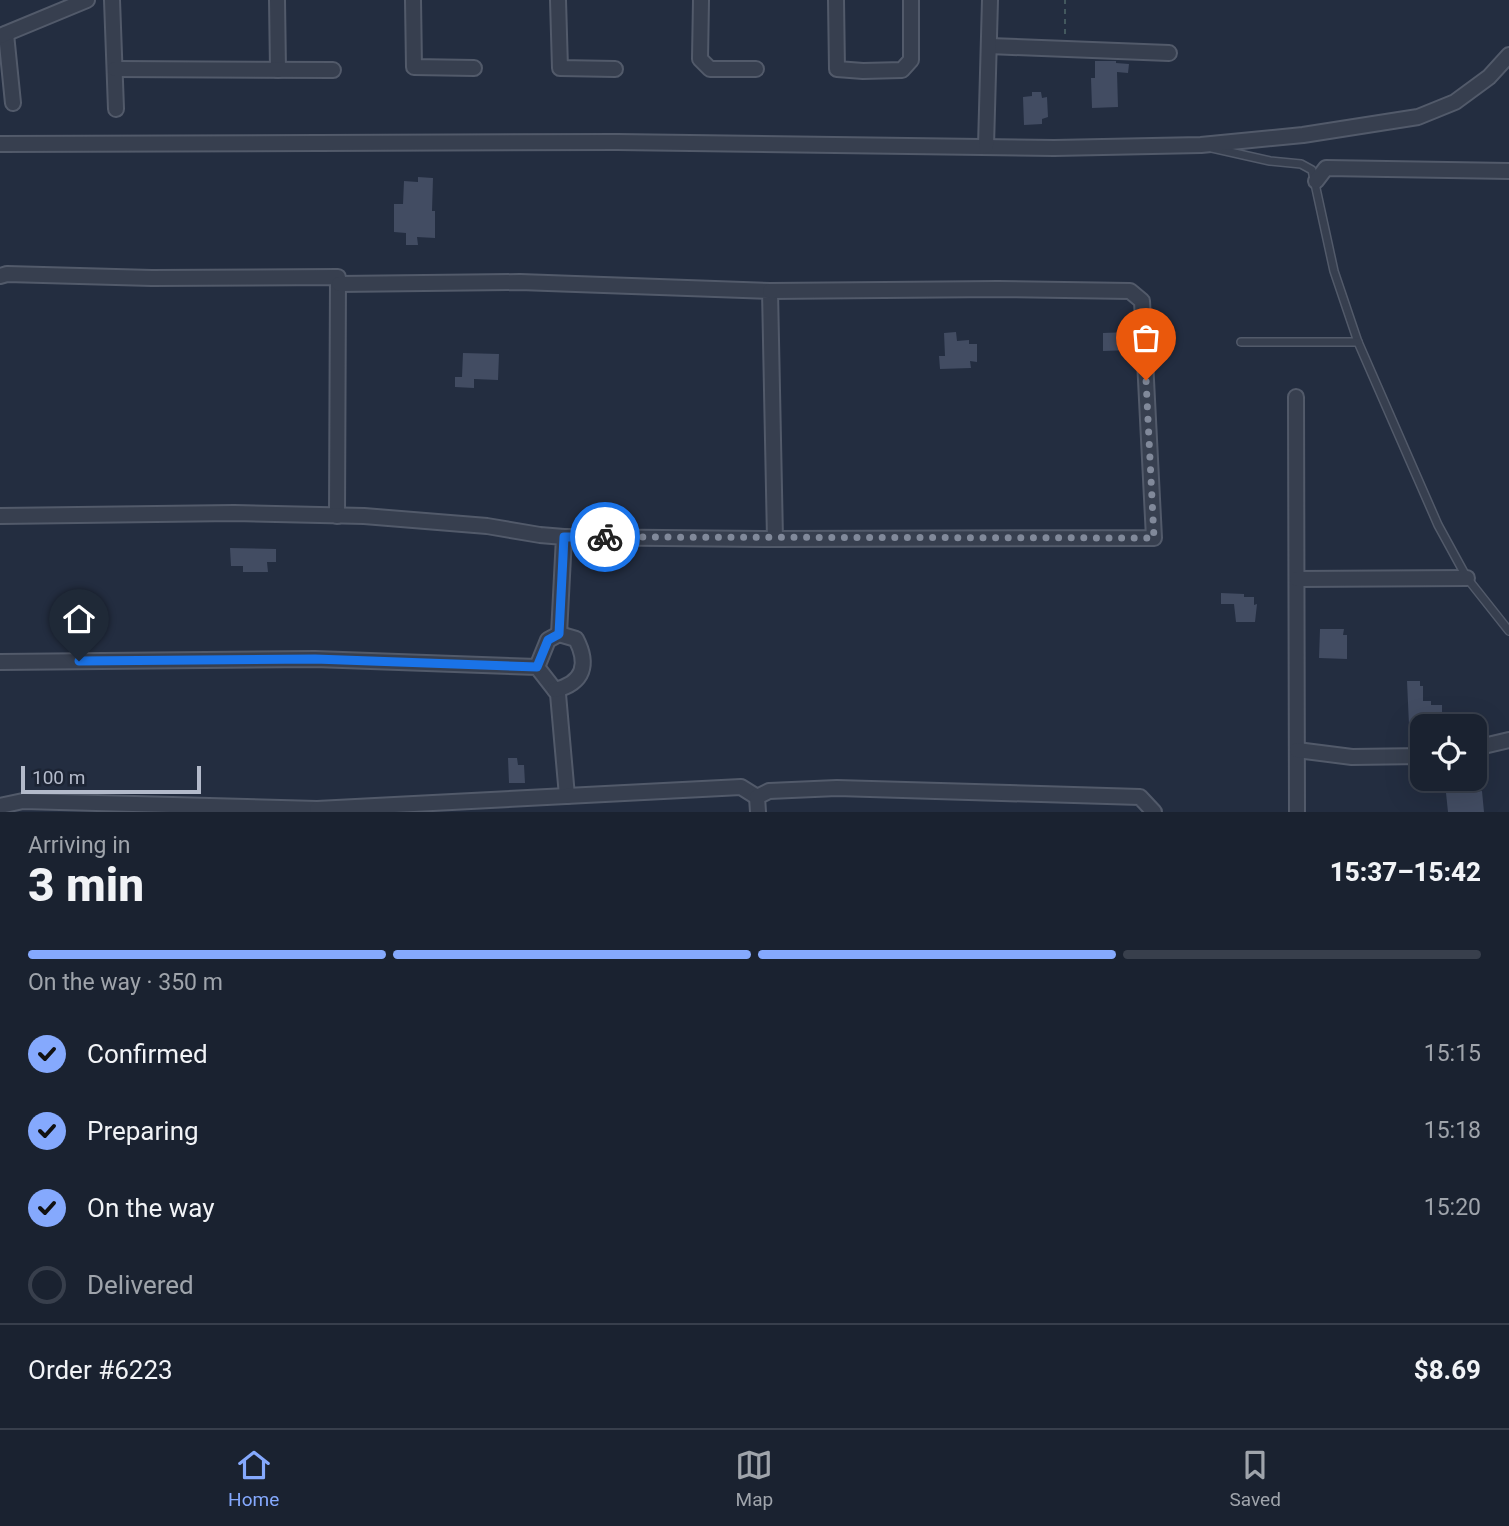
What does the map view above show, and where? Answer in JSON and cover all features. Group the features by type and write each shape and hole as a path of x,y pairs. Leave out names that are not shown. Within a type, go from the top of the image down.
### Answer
{"street":[{"path":"12,103 3,35 87,0"},
{"path":"112,0 116,109"},
{"path":"277,0 278,70"},
{"path":"413,0 414,67 474,68"},
{"path":"558,0 560,68 615,68"},
{"path":"701,0 700,59 710,69 756,69"},
{"path":"836,0 837,69 863,71 902,70 911,60 911,0"},
{"path":"986,146 990,0"},
{"path":"989,46 1169,53"},
{"path":"0,144 617,142 986,146 1201,145 1317,133 1418,117 1455,102 1489,77 1509,55"},
{"path":"115,69 332,70"},
{"path":"1316,181 1326,168 1509,171"},
{"path":"0,276 338,277 337,516"},
{"path":"0,516 234,513 337,516 487,526 564,537 1154,538 1142,301 1129,291 769,291 520,282 338,284"},
{"path":"769,291 775,539"},
{"path":"1296,397 1297,812"},
{"path":"559,634 564,537"},
{"path":"1297,579 1467,578"},
{"path":"537,667 548,640 559,634 576,639 582,652 583,665 578,679 567,687 555,690"},
{"path":"0,662 315,659 537,667 558,694 567,796"},
{"path":"1487,745 1509,740"},
{"path":"1297,750 1352,757 1410,755"},
{"path":"0,806 23,801 318,810 741,787 757,805 768,791 837,788 1140,797 1154,812"}],"lane":[{"path":"1201,145 1270,162 1301,164 1312,170 1334,271 1358,342 1438,525 1467,578 1509,631"},
{"path":"1241,342 1358,342"}],"path":[{"path":"1065,0 1065,50"}],"building":[{"path":"1095,61 1129,64 1128,73 1117,72 1118,107 1092,108 1091,78 1095,78"},
{"path":"1032,92 1041,92 1042,98 1047,97 1048,117 1042,119 1042,124 1024,125 1023,97 1032,96"},
{"path":"418,177 433,178 435,238 417,237 418,245 406,245 406,233 394,232 394,204 403,204 404,181 418,182"},
{"path":"956,332 957,341 969,340 969,344 977,344 977,362 970,361 971,368 940,369 939,356 945,356 944,333"},
{"path":"1129,332 1132,350 1103,351 1103,333"},
{"path":"463,353 499,354 498,380 474,379 474,388 455,387 455,377 462,377"},
{"path":"230,548 276,549 276,562 267,562 268,572 243,572 243,566 231,566"},
{"path":"1221,593 1254,597 1254,605 1257,604 1255,622 1236,622 1234,604 1221,604"},
{"path":"1320,629 1344,629 1343,635 1347,635 1347,659 1319,658"},
{"path":"1407,681 1420,681 1420,686 1423,686 1423,701 1431,701 1431,705 1442,705 1442,714 1410,714 1409,725"},
{"path":"508,758 517,758 518,765 524,765 525,783 509,783"},
{"path":"1482,791 1484,812 1448,812 1446,793"}],"way so far":[{"path":"605,537 1154,538 1146,380"}],"route":[{"path":"79,661 315,659 537,667 548,640 559,634 564,537 605,537"}]}
